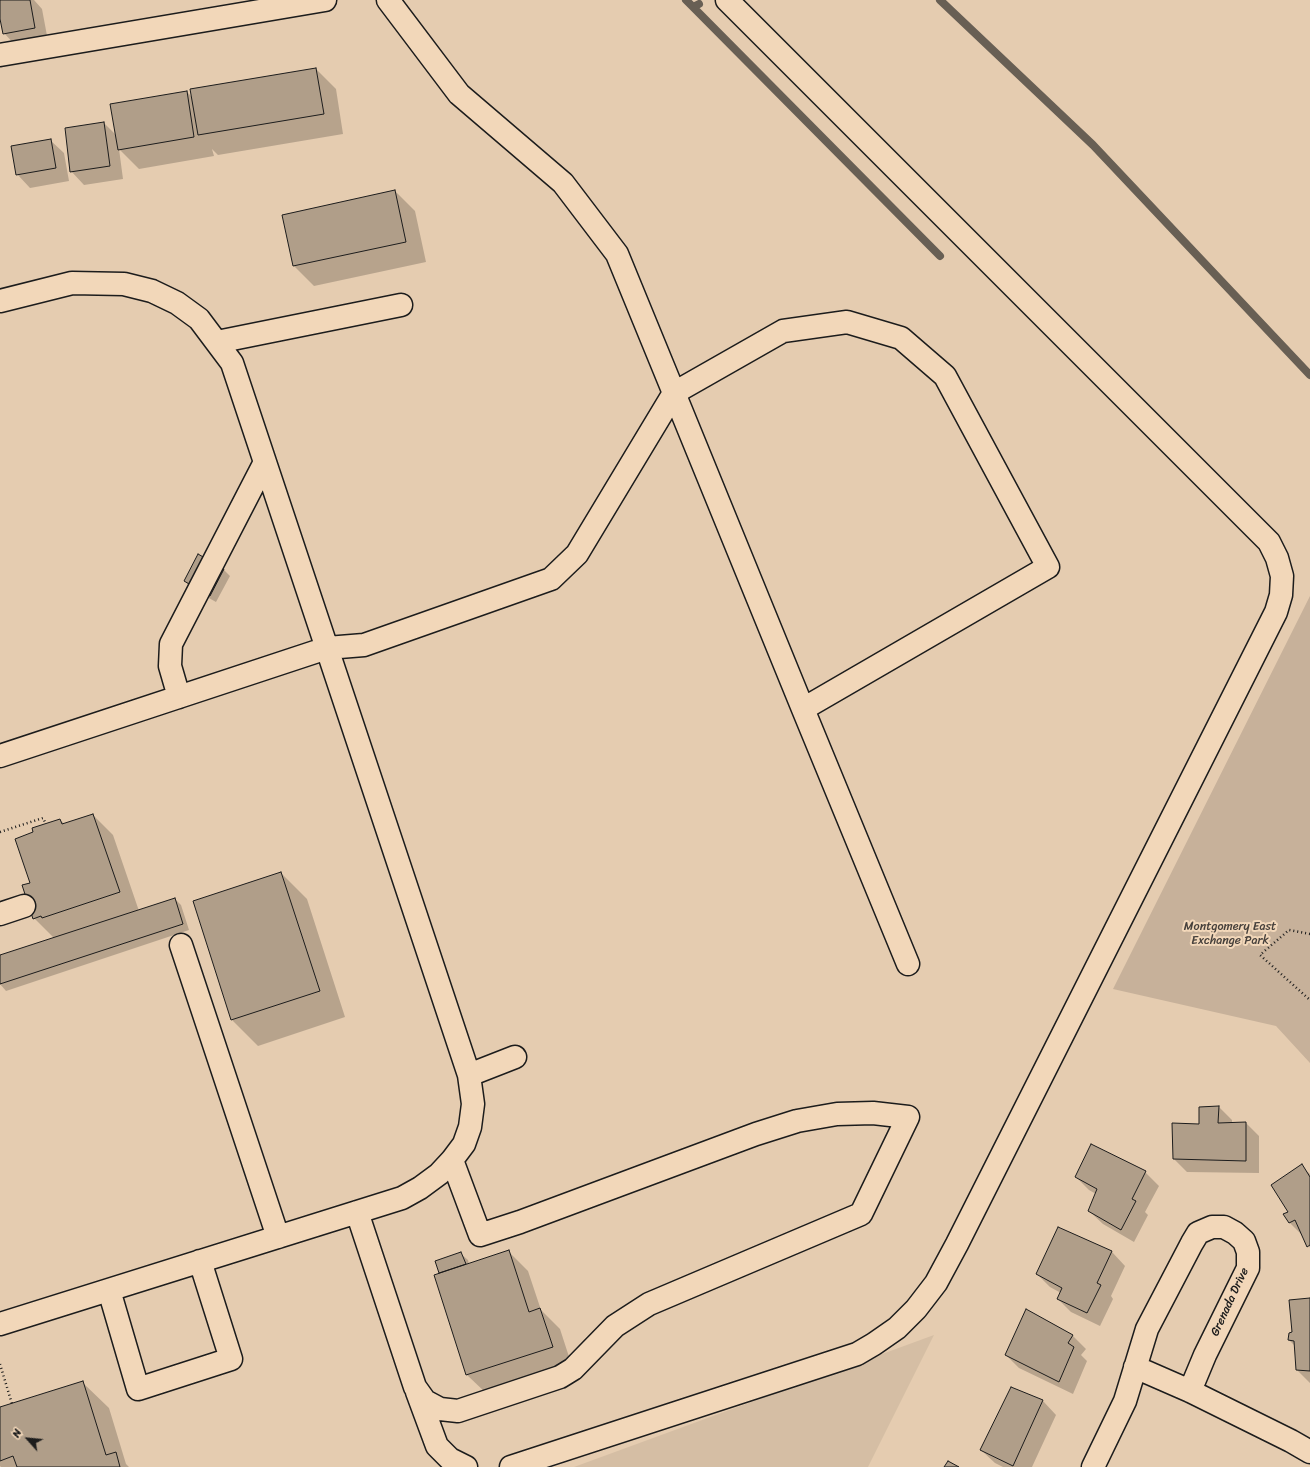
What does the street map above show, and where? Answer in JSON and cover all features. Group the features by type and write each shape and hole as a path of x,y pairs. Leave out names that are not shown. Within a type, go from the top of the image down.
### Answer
{"street":[{"path":"0,56 325,0"},
{"path":"388,0 459,94 563,183 617,254 908,964"},
{"path":"511,1467 857,1354 897,1328 916,1309 936,1283 957,1244 1276,612 1282,595 1282,576 1277,558 1269,542 727,0"},
{"path":"0,301 72,283 124,284 152,290 177,303 199,319 232,363 469,1075 473,1104 470,1126 464,1144 452,1160 439,1174 420,1188 402,1198 0,1324"},
{"path":"217,342 401,305"},
{"path":"0,756 327,648 364,645 551,579 577,554 674,393 783,331 847,322 901,338 944,376 1048,567 803,709"},
{"path":"179,697 170,666 171,644 265,462"},
{"path":"0,914 24,906"},
{"path":"181,946 278,1237"},
{"path":"469,1075 514,1057"},
{"path":"415,1388 426,1401 440,1409 458,1411 560,1377 573,1369 616,1326 649,1304 861,1214 908,1117 873,1113 837,1114 797,1121 756,1134 520,1222 480,1235 452,1160"},
{"path":"357,1212 415,1388 437,1446 450,1459 466,1467"},
{"name":"Grenada Drive","path":"1093,1467 1126,1401 1147,1329 1192,1243 1198,1233 1212,1227 1224,1227 1235,1232 1244,1241 1248,1252 1248,1268 1205,1355 1190,1391"},
{"path":"109,1290 138,1389 231,1359 200,1261"},
{"path":"1135,1367 1190,1391 1310,1452"}],"path":[{"path":"0,832 43,818 46,824"},
{"path":"1310,934 1289,930 1260,955 1310,1000"},
{"path":"0,1364 12,1404"}],"shaded area":[{"path":"934,1335 868,1467 574,1467"}],"green space":[{"name":"Montgomery East Exchange Park","path":"1310,596 1310,1063 1276,1026 1113,989"}],"building":[{"path":"0,0 30,0 35,28 3,34 0,19"},
{"path":"316,68 324,114 198,135 190,89"},
{"path":"187,91 194,137 118,150 110,104"},
{"path":"104,122 110,166 70,172 65,128"},
{"path":"51,139 56,168 16,175 11,146"},
{"path":"395,190 406,242 293,266 282,215"},
{"path":"198,554 224,569 210,596 184,581"},
{"path":"93,814 120,892 42,918 41,916 33,919 22,885 30,883 15,839 33,832 32,828 60,819 62,824"},
{"path":"281,872 320,991 231,1020 193,901"},
{"path":"175,898 183,924 0,984 0,955"},
{"path":"1219,1106 1218,1123 1246,1122 1246,1161 1173,1159 1172,1123 1199,1124 1199,1107"},
{"path":"1091,1144 1146,1171 1132,1199 1136,1201 1121,1230 1088,1211 1097,1189 1075,1177"},
{"path":"1302,1164 1310,1177 1310,1245 1307,1247 1295,1220 1289,1223 1283,1214 1288,1212 1271,1185"},
{"path":"1058,1227 1112,1251 1097,1283 1101,1285 1087,1313 1057,1299 1062,1288 1036,1274"},
{"path":"509,1250 529,1312 540,1308 553,1347 466,1375 434,1275"},
{"path":"461,1252 466,1264 439,1273 435,1261"},
{"path":"1310,1298 1310,1371 1296,1370 1294,1341 1288,1340 1289,1333 1292,1332 1289,1300"},
{"path":"1026,1309 1073,1335 1068,1343 1074,1347 1059,1382 1005,1355"},
{"path":"83,1381 106,1455 116,1452 120,1467 17,1467 13,1456 0,1461 0,1407"},
{"path":"1011,1387 1043,1400 1013,1466 980,1450"},
{"path":"948,1461 959,1467 944,1467"}],"waterway":[{"path":"686,0 693,7"},
{"path":"940,0 1093,145 1310,375"},
{"path":"699,4 693,7 940,256"}]}
